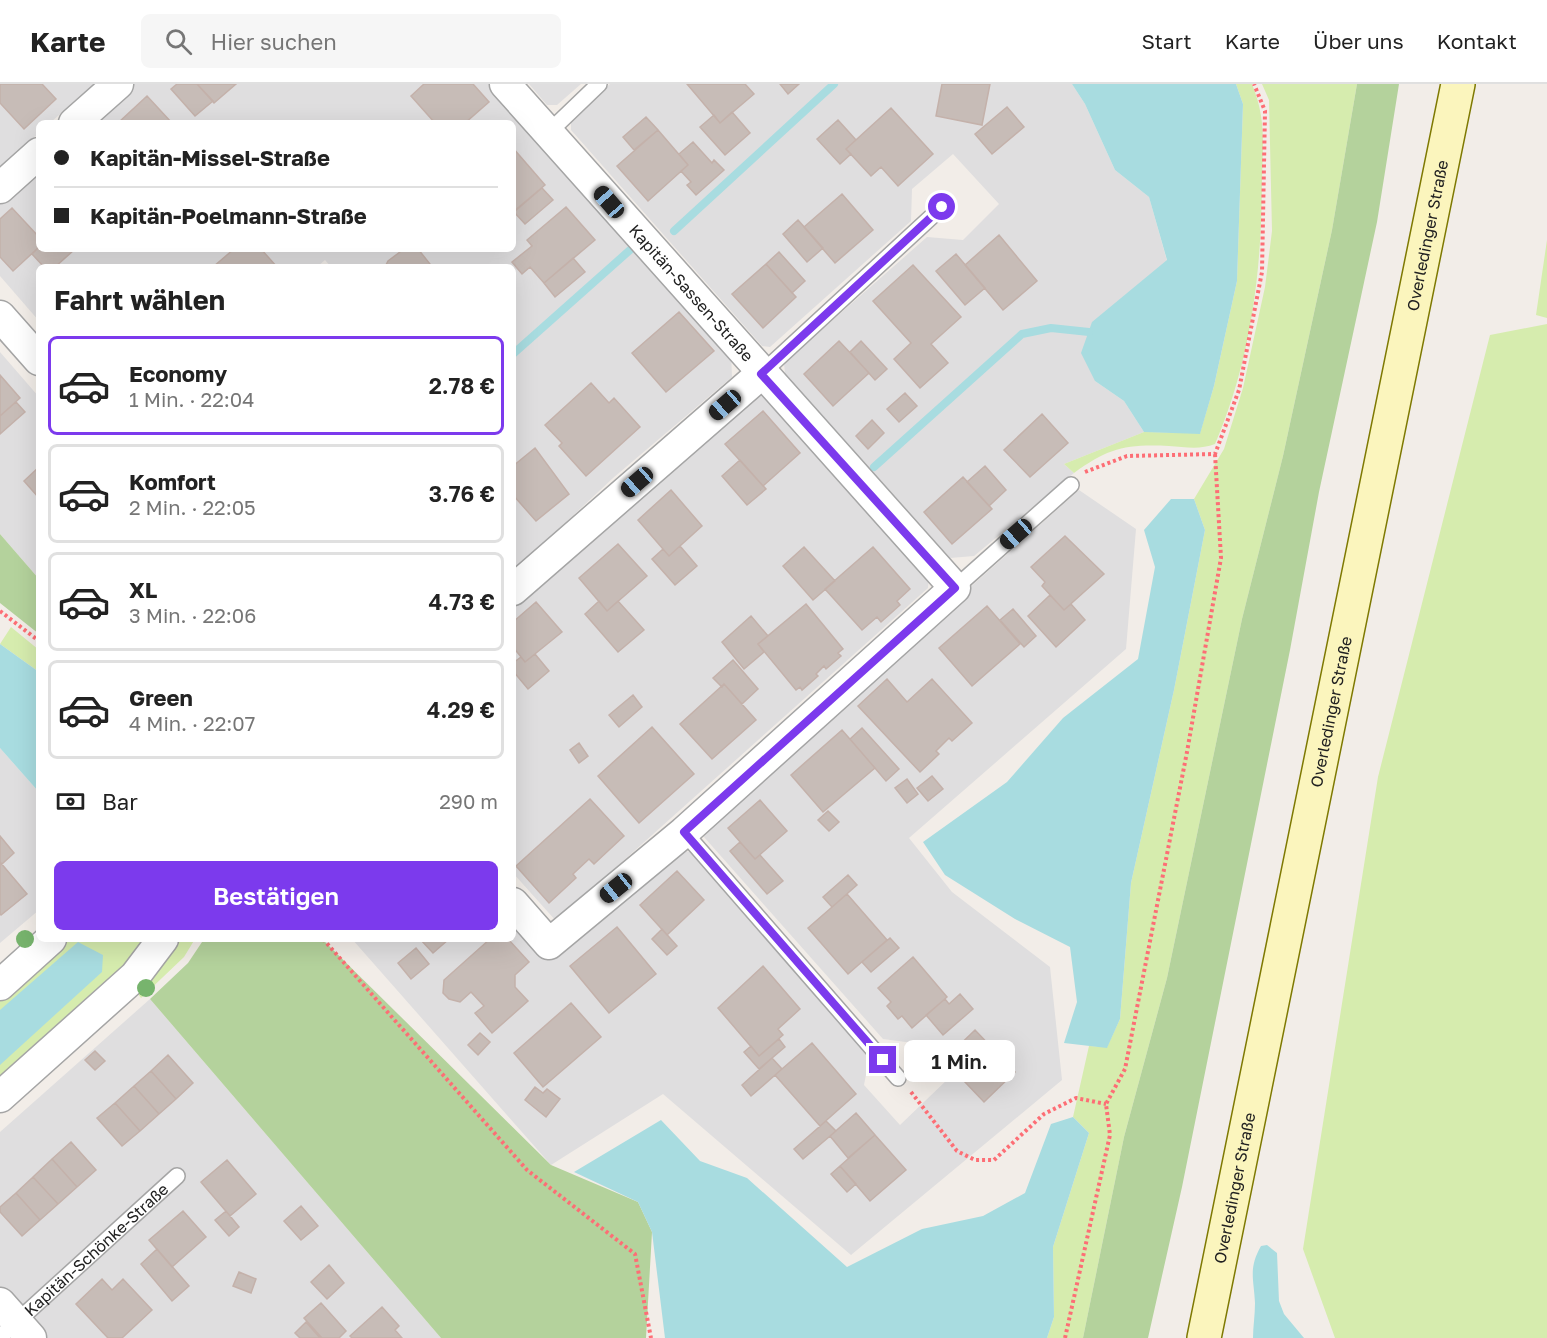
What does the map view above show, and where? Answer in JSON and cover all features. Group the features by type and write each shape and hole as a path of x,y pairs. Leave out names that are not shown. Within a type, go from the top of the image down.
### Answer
{"street":[{"path":"77,120 118,84"},
{"name":"Kapitän-Sassen-Straße","path":"505,84 761,374 955,588"},
{"name":"Overledinger Straße","path":"1204,1338 1458,84"},
{"path":"0,188 36,156"},
{"path":"0,316 36,357"},
{"path":"516,587 761,374"},
{"path":"516,906 549,944 684,832 955,588"},
{"path":"0,985 48,942"},
{"path":"0,1097 135,976 161,942"}],"lane":[{"path":"548,133 600,84"},
{"path":"761,374 942,207"},
{"path":"955,588 1071,485"},
{"path":"684,832 898,1078"},
{"name":"Kapitän-Schönke-Straße","path":"12,1325 177,1176"}],"path":[{"path":"1065,1338 1110,1135 1106,1104 1125,1069 1187,752 1221,558 1215,454 1239,390 1262,272 1265,111 1254,84"},
{"path":"1071,485 1088,469 1127,456 1215,454"},
{"path":"0,611 36,639"},
{"path":"326,942 527,1170 635,1254 651,1338"},
{"path":"898,1078 922,1104 957,1151 975,1160 994,1160 1044,1114 1076,1098 1106,1104"}],"shaded area":[{"path":"0,84 94,84 53,120 36,120 36,136 0,167"},
{"path":"133,84 495,84 731,351 732,377 613,478 516,569 516,264 328,264 325,260 320,264 36,264 36,318 0,276 0,200 36,169 36,252 516,252 516,120 92,120"},
{"path":"529,84 581,84 557,105 547,105"},
{"path":"610,84 1072,84 1085,104 1115,170 1149,197 1167,261 1095,381 1124,401 1144,432 1064,464 1074,473 974,556 950,558 785,374 784,363 927,237 963,240 999,204 953,154 912,189 911,221 770,347 762,346 571,130 571,118"},
{"path":"0,352 36,394 36,576 0,534"},
{"path":"755,393 773,395 929,575 928,588 556,921 516,876 516,599"},
{"path":"1079,490 1136,529 1126,649 909,838 952,892 1050,967 1062,1080 851,1255 663,1094 551,1165 355,942 516,942 516,920 543,951 675,850 692,852 870,1054 864,1085 900,1125 950,1077 921,1044 883,1039 704,837 707,822"},
{"path":"0,748 36,789 36,913 0,943"},
{"path":"150,999 441,1338 0,1338 0,1132"}],"green space":[{"path":"1236,84 1252,84 1262,120 1260,247 1246,347 1238,380 1215,444 1198,448 1141,446 1118,449 1097,458 1074,473 1064,464 1144,432 1200,433 1214,386 1237,281 1243,104"},
{"path":"1262,84 1357,84 1332,230 1283,456 1242,619 1167,978 1124,1137 1083,1338 1047,1338 1054,1317 1053,1247 1089,1133 1073,1117 1089,1046 1107,1047 1120,1019 1131,883 1174,690 1205,530 1194,499 1224,449 1243,388 1265,287 1272,231 1269,100"},
{"path":"1357,84 1399,84 1377,222 1319,492 1290,650 1182,1187 1148,1338 1083,1338 1124,1137 1167,978 1242,619 1283,456 1332,230"},
{"path":"1547,240 1547,318 1536,315"},
{"path":"1547,324 1547,1338 1335,1338 1303,1249 1378,777 1490,335"},
{"path":"0,534 36,576 36,632 0,603"},
{"path":"11,627 36,648 36,670 0,644"},
{"path":"59,942 149,942 0,1084 0,993"},
{"path":"171,942 193,942 184,957 141,998 136,991"},
{"path":"202,942 325,942 551,1165 638,1202 652,1232 646,1338 441,1338 150,999 188,963"}],"water":[{"path":"1072,84 1236,84 1243,104 1237,281 1214,386 1200,434 1144,432 1124,401 1095,381 1081,353 1092,322 1167,260 1149,197 1115,170 1085,104"},
{"path":"1171,499 1194,499 1205,530 1174,690 1131,883 1120,1019 1107,1048 1064,1043 1077,1002 1070,947 1015,919 945,875 923,842 1007,782 1063,718 1138,659 1155,567 1144,530"},
{"path":"0,644 36,670 36,789 0,748"},
{"path":"78,942 103,955 102,972 0,1065 0,1010"},
{"path":"1073,1117 1089,1133 1053,1247 1054,1317 1047,1338 665,1338 652,1232 638,1202 574,1172 661,1120 700,1161 747,1178 847,1267 922,1229 983,1216 1025,1193 1051,1124"},
{"path":"1267,1245 1277,1253 1279,1301 1284,1314 1304,1338 1253,1338 1254,1261 1261,1246"}],"building":[{"path":"0,84 42,84 56,99 24,129 0,103"},
{"path":"177,84 197,84 213,101 195,116 171,89"},
{"path":"197,84 236,84 214,103"},
{"path":"424,84 473,84 489,102 468,120 432,120 411,96"},
{"path":"687,84 745,84 754,94 720,123"},
{"path":"780,84 799,84 788,94"},
{"path":"942,84 990,84 982,125 936,116"},
{"path":"147,96 169,120 121,120"},
{"path":"1007,107 1024,127 992,154 975,134"},
{"path":"891,108 933,154 898,186 881,167 871,176 846,149"},
{"path":"732,112 750,133 725,155 700,127 714,115 720,123"},
{"path":"646,117 658,130 634,150 623,137"},
{"path":"838,120 856,140 846,149 851,154 840,164 817,139"},
{"path":"658,130 688,165 648,201 617,166"},
{"path":"693,142 712,163 714,160 724,170 696,195 687,185 691,182 681,171 688,165 679,154"},
{"path":"516,151 545,185 516,209"},
{"path":"542,188 553,200 525,224 516,214 516,210"},
{"path":"842,194 873,230 835,263 804,227"},
{"path":"566,207 595,240 544,283 530,267 522,274 512,262 532,246 527,240"},
{"path":"12,208 36,234 36,250 13,271 0,257 0,219"},
{"path":"798,220 823,248 807,262 783,234"},
{"path":"999,235 1037,281 1003,310 965,265"},
{"path":"36,250 36,252 72,252 58,264 41,264 32,254"},
{"path":"230,252 264,252 274,264 216,264"},
{"path":"400,252 420,252 430,264 386,264"},
{"path":"779,252 805,281 792,293 766,264"},
{"path":"956,254 985,288 965,305 936,271"},
{"path":"573,258 585,272 555,297 544,283"},
{"path":"766,264 796,297 763,328 732,294"},
{"path":"913,265 961,317 931,344 948,363 920,388 894,359 911,343 873,301"},
{"path":"679,312 714,351 666,392 632,353"},
{"path":"839,341 869,373 833,406 804,374"},
{"path":"861,341 887,369 875,380 850,352"},
{"path":"0,375 20,398 0,416"},
{"path":"591,383 609,403 614,398 640,427 586,476 559,446 562,443 545,425"},
{"path":"905,393 917,406 899,422 887,409"},
{"path":"16,402 25,412 0,434 0,416"},
{"path":"763,411 800,453 763,486 725,444"},
{"path":"1042,414 1068,443 1030,477 1004,450"},
{"path":"872,420 884,433 868,449 856,436"},
{"path":"535,448 569,494 536,521 516,498 516,464"},
{"path":"740,460 766,489 747,505 722,476"},
{"path":"985,466 1006,490 989,506 967,482"},
{"path":"36,470 36,495 24,481"},
{"path":"963,477 992,509 952,544 924,512"},
{"path":"671,490 702,526 669,556 638,520"},
{"path":"1065,536 1104,574 1064,610 1042,586 1045,582 1031,567"},
{"path":"618,544 647,576 607,611 579,578"},
{"path":"680,546 697,566 675,585 652,559 663,549 669,556"},
{"path":"804,547 835,581 813,600 783,566"},
{"path":"873,547 910,589 897,601 900,605 881,622 877,617 862,630 825,589"},
{"path":"1050,595 1064,610 1071,604 1085,620 1056,647 1028,616"},
{"path":"599,601 607,611 618,601 644,630 618,652 585,614"},
{"path":"536,602 562,632 525,662 516,651 516,619"},
{"path":"806,604 843,649 838,653 841,656 826,669 824,666 816,674 818,676 802,690 800,687 796,690 758,644"},
{"path":"987,606 1020,644 972,686 939,648"},
{"path":"1013,609 1036,636 1024,647 1000,620"},
{"path":"751,616 768,636 758,644 764,652 744,669 722,642"},
{"path":"535,654 549,671 528,689 516,675 516,661 521,657 525,662"},
{"path":"733,660 758,689 742,704 724,684 722,687 713,678"},
{"path":"887,679 907,702 932,679 972,723 952,741 949,738 936,751 939,754 920,772 858,706"},
{"path":"724,684 756,720 712,759 680,724"},
{"path":"633,695 642,707 619,727 609,715"},
{"path":"652,727 694,774 639,823 598,776"},
{"path":"862,728 899,769 886,781 850,739"},
{"path":"842,730 875,768 823,812 791,775"},
{"path":"579,743 588,756 579,763 570,750"},
{"path":"932,776 943,789 928,801 917,788"},
{"path":"907,779 918,794 907,803 895,788"},
{"path":"590,799 624,836 594,864 589,859 573,874 576,878 549,903 516,866"},
{"path":"760,800 787,831 755,859 728,828"},
{"path":"828,811 839,822 829,831 818,820"},
{"path":"0,836 14,853 2,864 0,862"},
{"path":"740,842 755,859 760,855 783,881 767,894 730,851"},
{"path":"0,862 27,894 1,915 0,914"},
{"path":"677,871 704,900 667,935 640,905"},
{"path":"848,875 857,885 832,907 823,897"},
{"path":"847,894 887,940 848,974 808,928"},
{"path":"617,927 656,974 609,1013 570,966"},
{"path":"662,929 677,946 667,955 652,939"},
{"path":"890,938 899,948 871,972 862,962"},
{"path":"423,942 446,942 433,953"},
{"path":"487,942 511,942 529,962 515,975 515,987 528,1001 492,1033 475,1013 484,1006 471,992 460,1002 449,999 443,993 444,980"},
{"path":"416,948 429,964 411,979 398,963"},
{"path":"913,957 947,997 912,1028 902,1016 898,1019 887,1006 891,1002 878,988"},
{"path":"763,966 800,1009 778,1029 783,1035 759,1056 718,1008"},
{"path":"960,994 973,1009 943,1035 926,1015 945,999 949,1004"},
{"path":"571,1003 601,1037 543,1087 514,1053"},
{"path":"975,1030 1015,1072 984,1102 944,1060"},
{"path":"480,1033 490,1042 478,1055 468,1045"},
{"path":"779,1039 785,1047 759,1069 744,1052 751,1046 759,1056"},
{"path":"812,1043 856,1094 820,1126 775,1075"},
{"path":"95,1051 105,1061 95,1070 85,1060"},
{"path":"168,1055 193,1083 176,1099 151,1071"},
{"path":"772,1058 782,1069 751,1096 742,1085"},
{"path":"151,1071 176,1099 159,1114 134,1086"},
{"path":"134,1086 159,1114 140,1131 115,1103"},
{"path":"535,1087 543,1093 547,1089 560,1099 546,1117 525,1100"},
{"path":"115,1103 140,1131 122,1146 97,1118"},
{"path":"856,1113 875,1135 848,1158 830,1136"},
{"path":"826,1121 836,1131 803,1159 794,1149"},
{"path":"875,1135 906,1170 870,1201 840,1166"},
{"path":"71,1142 96,1170 77,1187 52,1159"},
{"path":"52,1159 77,1187 58,1204 33,1177"},
{"path":"227,1160 256,1194 230,1216 201,1182"},
{"path":"840,1166 856,1184 847,1192 831,1174"},
{"path":"33,1177 58,1204 40,1220 16,1193"},
{"path":"16,1193 40,1220 22,1236 0,1212 0,1207"},
{"path":"301,1206 318,1226 301,1240 284,1221"},
{"path":"183,1211 206,1237 172,1267 149,1240"},
{"path":"226,1211 239,1227 229,1236 215,1220"},
{"path":"157,1249 189,1286 172,1301 141,1264"},
{"path":"329,1265 344,1283 327,1299 311,1282"},
{"path":"239,1272 256,1279 251,1293 233,1286"},
{"path":"102,1279 112,1290 123,1279 152,1310 122,1338 108,1338 76,1304"},
{"path":"321,1303 346,1331 339,1338 322,1338 304,1318"},
{"path":"382,1307 399,1326 395,1330 402,1338 352,1338 350,1336"},
{"path":"306,1322 320,1338 300,1338 295,1333"}],"waterway":[{"path":"674,231 834,84"},
{"path":"516,351 630,250"},
{"path":"874,467 1022,334 1051,328 1089,332"}],"route":[{"path":"883,1060 684,832 955,588 761,374 942,207"}]}
